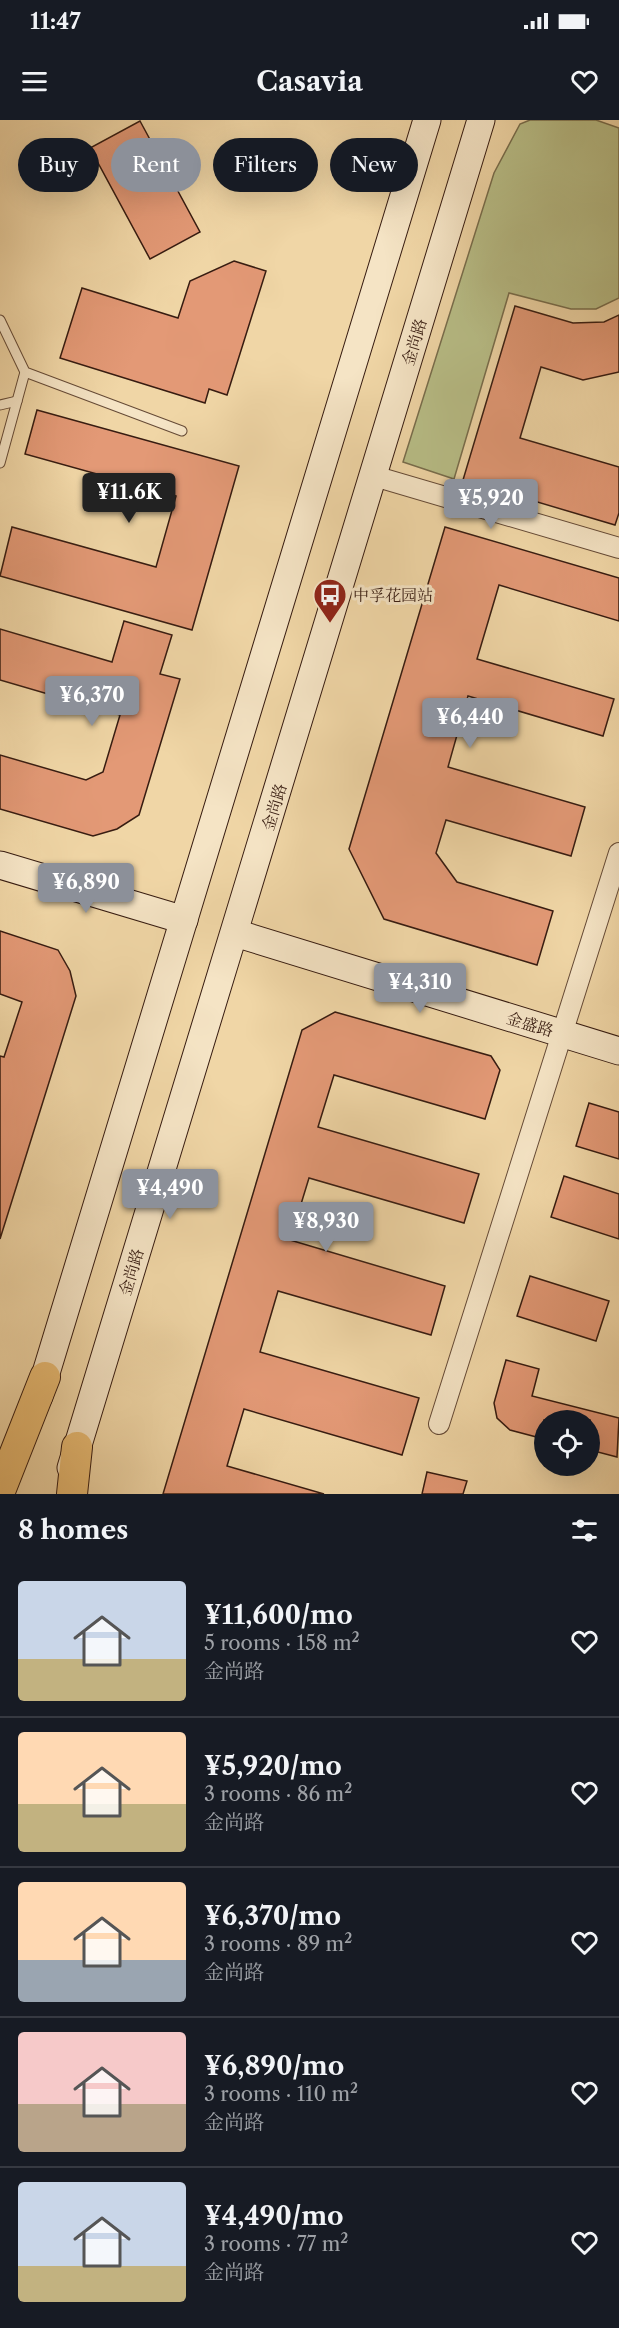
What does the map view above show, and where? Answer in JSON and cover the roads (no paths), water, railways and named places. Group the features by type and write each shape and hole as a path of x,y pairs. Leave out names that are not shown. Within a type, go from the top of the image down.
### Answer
{"main road":[{"path":"9,1494 427,120"},
{"name":"金尚路","path":"64,1494 481,120"},
{"path":"0,865 184,920"},
{"name":"金盛路","path":"235,933 619,1051"},
{"path":"0,1491 45,1377"},
{"path":"72,1494 77,1447"}],"street":[{"path":"374,476 619,548"},
{"path":"439,1424 619,853"}],"lane":[{"path":"0,320 25,372 0,463"},
{"path":"25,372 182,431"},
{"path":"0,405 17,401"}],"place":[{"name":"中孚花园站","path":"330,624"}]}
